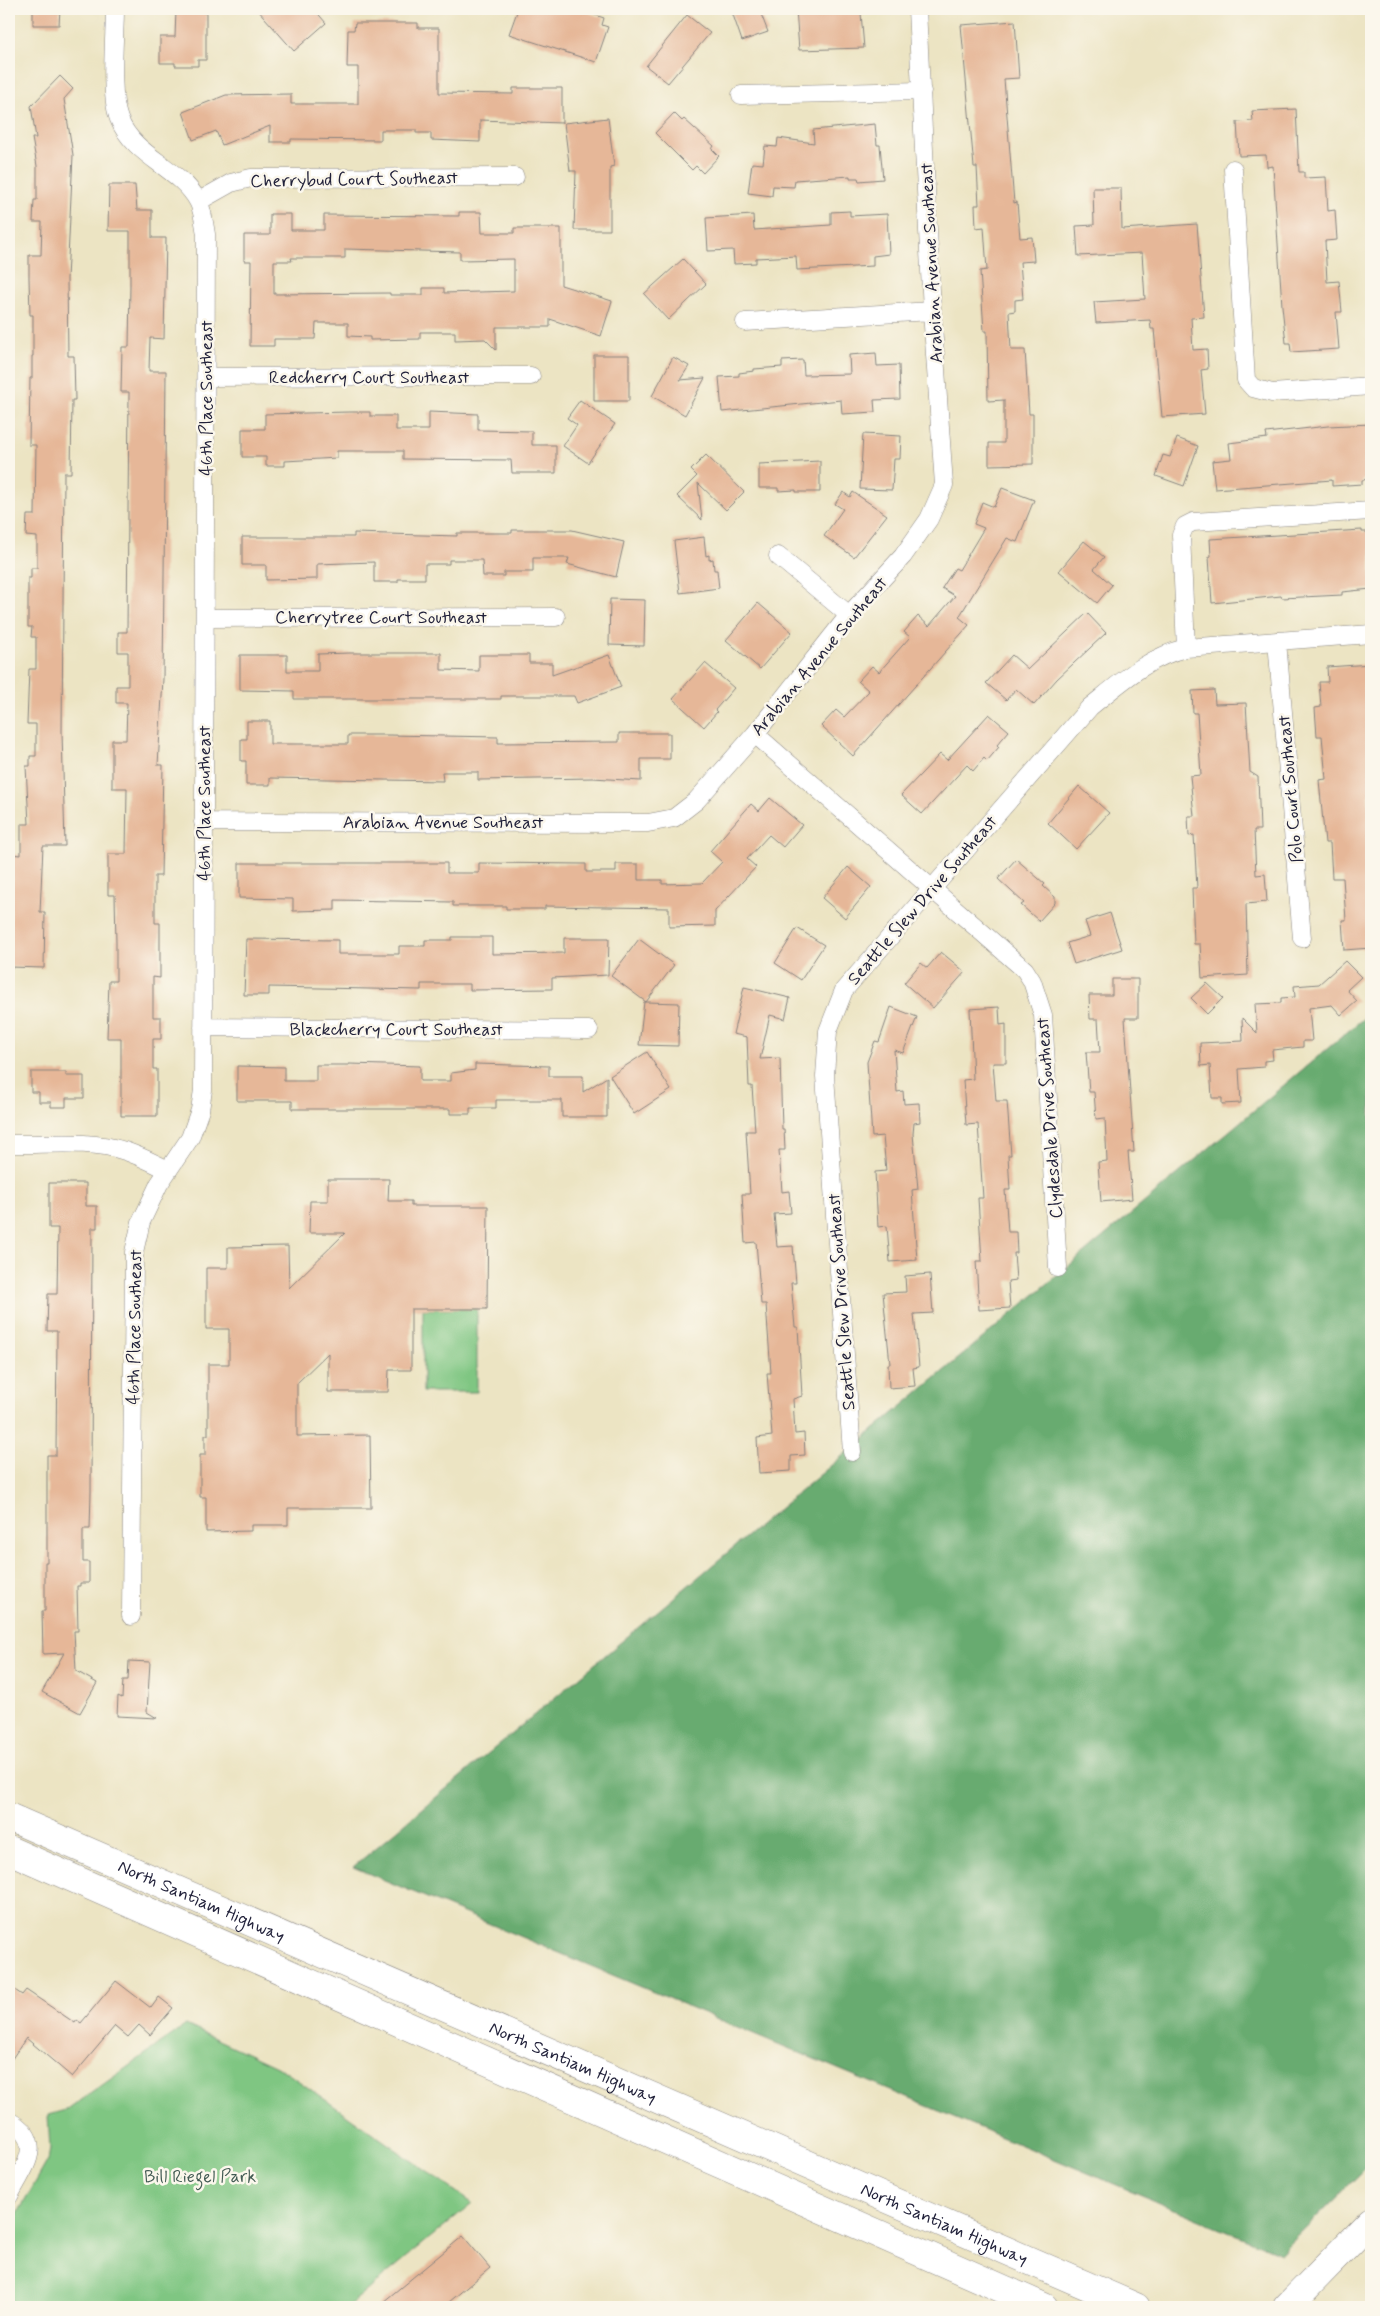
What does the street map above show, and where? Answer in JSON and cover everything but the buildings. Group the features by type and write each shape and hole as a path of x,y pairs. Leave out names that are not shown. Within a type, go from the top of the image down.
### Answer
{"main road":[{"name":"North Santiam Highway","path":"9,1817 1136,2307"},
{"name":"North Santiam Highway","path":"9,1850 1044,2307"},
{"path":"1291,2303 1371,2221"}],"street":[{"name":"46th Place Southeast","path":"114,9 115,92 119,118 131,140 181,180 199,201 206,234 207,377 203,822 203,1090 200,1110 190,1138 168,1170 141,1222 134,1252 131,1616"},
{"name":"Arabian Avenue Southeast","path":"203,822 648,823 674,818 696,801 754,734 849,615 903,556 929,518 944,485 932,311 917,9"},
{"path":"741,94 922,91"},
{"path":"1233,169 1246,380 1253,388 1272,393 1371,386"},
{"name":"Cherrybud Court Southeast","path":"199,201 231,183 251,178 515,177"},
{"path":"745,322 932,311"},
{"name":"Redcherry Court Southeast","path":"207,377 531,376"},
{"path":"1186,648 1181,535 1186,526 1193,522 1371,511"},
{"path":"778,556 849,615"},
{"name":"Cherrytree Court Southeast","path":"205,618 556,617"},
{"name":"Seattle Slew Drive Southeast","path":"852,1452 825,1076 828,1032 844,990 1090,707 1150,661 1186,648 1371,634"},
{"name":"Polo Court Southeast","path":"1277,641 1302,938"},
{"name":"Clydesdale Drive Southeast","path":"754,734 933,887 1025,970 1039,999 1045,1039 1058,1268"},
{"name":"Blackcherry Court Southeast","path":"204,1027 589,1030"},
{"path":"9,1144 108,1147 124,1150 168,1170"},
{"path":"9,2121 22,2129 28,2137 31,2149 9,2196"}],"green space":[{"path":"1371,1012 1371,2163 1280,2253 353,1867"},
{"path":"423,1309 477,1309 477,1392 423,1392"},
{"name":"Bill Riegel Park","path":"186,2025 283,2070 472,2203 347,2307 9,2307 9,2229 48,2160 50,2149 48,2115 69,2109"}]}
